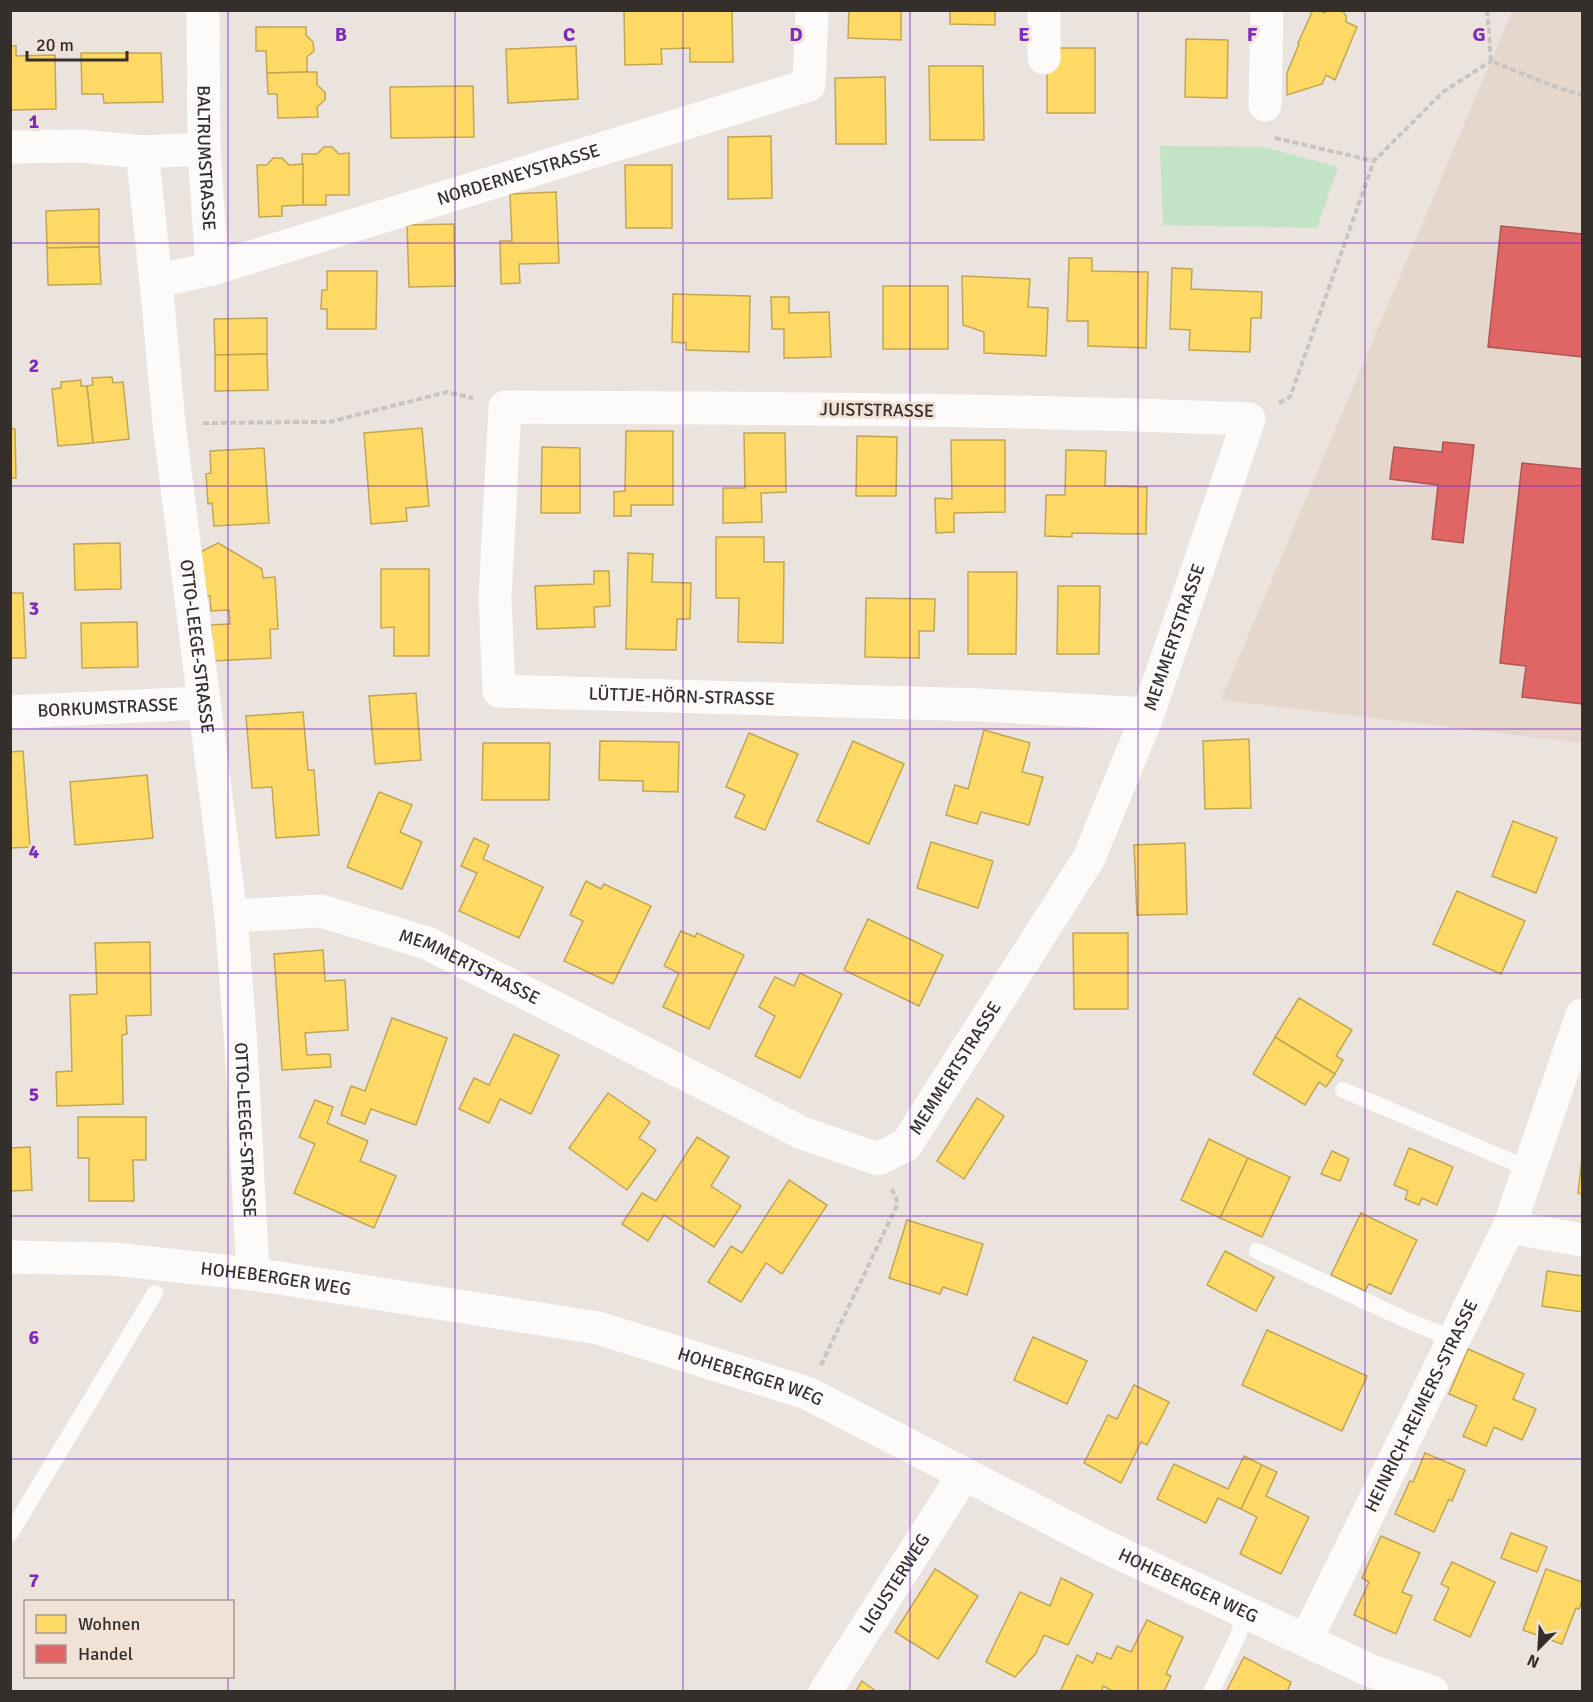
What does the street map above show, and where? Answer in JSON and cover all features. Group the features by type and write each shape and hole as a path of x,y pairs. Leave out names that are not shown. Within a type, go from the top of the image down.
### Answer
{"street":[{"name":"BALTRUMSTRASSE","path":"203,10 204,149 212,269"},
{"name":"NORDERNEYSTRASSE","path":"156,281 212,269 809,85 812,10"},
{"path":"1044,10 1044,58"},
{"path":"1265,105 1266,10"},
{"path":"10,147 82,146 142,153 204,149"},
{"name":"OTTO-LEEGE-STRASSE","path":"142,153 169,423 231,916 241,1046 253,1274"},
{"name":"JUISTSTRASSE","path":"505,407 869,409 1249,419"},
{"name":"LÜTTJE-HÖRN-STRASSE","path":"505,407 495,598 499,691 981,705 1148,714"},
{"name":"MEMMERTSTRASSE","path":"231,916 321,911 428,943 802,1133 878,1159 906,1145 1089,858 1148,714 1249,419"},
{"name":"BORKUMSTRASSE","path":"10,712 203,703"},
{"name":"HEINRICH-REIMERS-STRASSE","path":"1306,1641 1509,1227 1582,1015"},
{"path":"1509,1227 1582,1240"},
{"name":"HOHEBERGER WEG","path":"10,1257 113,1259 253,1274 598,1328 807,1393 1104,1546 1369,1670 1432,1692"},
{"name":"LIGUSTERWEG","path":"825,1692 963,1473"}],"lane":[{"path":"1343,1090 1529,1169"},
{"path":"1257,1251 1406,1320 1454,1339"},
{"path":"10,1534 155,1293"},
{"path":"1211,1692 1238,1636 1245,1612"}],"path":[{"path":"1487,10 1491,61"},
{"path":"1491,61 1582,95"},
{"path":"1249,419 1290,397 1374,161 1443,93 1491,61"},
{"path":"1265,105 1264,136 1374,161"},
{"path":"169,423 329,422 447,392 505,407"},
{"path":"807,1393 898,1203 878,1159"}],"shaded area":[{"path":"1512,11 1582,11 1582,743 1221,700"}],"green space":[{"path":"1160,146 1263,147 1338,167 1317,228 1163,225"}],"building: Wohnen":[{"path":"624,10 732,10 733,62 690,62 690,48 661,49 662,64 625,65"},
{"path":"849,10 901,10 901,40 848,38"},
{"path":"950,10 995,10 995,25 950,24"},
{"path":"1313,10 1325,13 1327,10 1342,10 1346,16 1346,22 1357,27 1335,80 1326,75 1322,84 1287,95 1287,73"},
{"path":"256,27 306,27 306,35 313,42 314,51 307,57 307,72 267,73 266,51 256,51"},
{"path":"1186,39 1228,40 1227,98 1185,97"},
{"path":"10,46 16,46 16,56 55,55 56,109 10,110"},
{"path":"576,46 578,99 508,103 506,49"},
{"path":"1047,48 1095,48 1095,113 1047,113"},
{"path":"81,53 161,53 163,102 104,103 103,94 82,94"},
{"path":"929,66 983,66 984,140 930,140"},
{"path":"317,72 317,85 325,92 325,100 317,107 318,117 278,118 277,94 268,94 267,73"},
{"path":"885,77 886,144 836,144 835,78"},
{"path":"473,86 474,137 391,138 390,87"},
{"path":"771,136 772,198 728,199 728,137"},
{"path":"324,147 332,147 339,154 349,153 349,195 326,195 326,205 303,205 302,154 317,154"},
{"path":"273,158 282,158 289,165 303,164 303,205 282,206 282,216 259,217 257,165 267,165"},
{"path":"625,165 672,165 672,228 626,228"},
{"path":"556,192 559,263 519,264 520,283 501,284 500,241 512,241 510,194"},
{"path":"99,209 99,247 47,248 46,211"},
{"path":"454,224 455,286 409,287 407,225"},
{"path":"99,247 101,284 48,285 47,248"},
{"path":"1069,258 1092,258 1092,271 1148,272 1146,348 1088,346 1088,321 1067,321"},
{"path":"1172,268 1192,269 1191,289 1262,292 1261,318 1251,318 1250,352 1189,350 1190,330 1170,329"},
{"path":"327,271 377,271 376,329 327,329 327,309 321,309 322,290 327,290"},
{"path":"962,276 1030,279 1028,307 1048,308 1046,356 984,353 984,332 963,325"},
{"path":"883,286 948,286 948,349 883,349"},
{"path":"673,294 750,296 749,352 686,350 686,343 672,342"},
{"path":"771,297 789,297 789,313 829,312 831,357 784,358 784,329 772,329"},
{"path":"267,318 267,354 215,355 214,319"},
{"path":"267,354 268,390 215,391 215,355"},
{"path":"112,377 113,383 123,382 129,439 93,443 87,386 93,385 92,378"},
{"path":"81,380 81,386 87,386 93,443 58,446 52,389 61,388 61,382"},
{"path":"422,428 429,506 406,508 407,521 371,524 364,433"},
{"path":"10,429 15,429 16,478 10,478"},
{"path":"626,431 673,431 673,505 631,505 631,516 614,516 614,492 625,491"},
{"path":"744,433 785,433 786,492 761,493 762,522 723,523 723,488 745,488"},
{"path":"857,436 897,437 896,496 856,496"},
{"path":"951,440 1005,440 1005,512 954,513 954,532 936,533 935,498 952,499"},
{"path":"542,447 580,448 580,513 541,513"},
{"path":"264,448 269,523 214,526 212,503 208,504 206,474 211,473 210,451"},
{"path":"1066,450 1106,451 1105,486 1147,487 1146,534 1072,533 1072,537 1045,536 1046,495 1065,495"},
{"path":"716,537 764,537 764,562 784,562 783,643 738,642 739,598 716,598"},
{"path":"120,543 121,589 75,590 74,544"},
{"path":"218,543 262,569 263,578 275,577 278,629 270,629 271,658 213,661 211,625 230,624 229,610 211,611 210,596 198,597 196,554"},
{"path":"628,553 653,554 652,582 691,583 690,619 677,619 676,650 626,649"},
{"path":"381,569 429,569 429,656 394,656 394,627 381,628"},
{"path":"594,571 609,571 610,606 594,607 595,627 537,629 535,586 594,584"},
{"path":"968,572 1017,572 1016,654 968,654"},
{"path":"1058,586 1100,586 1099,654 1057,654"},
{"path":"10,593 23,593 26,658 10,658"},
{"path":"866,598 935,599 934,631 919,631 919,658 865,657"},
{"path":"137,622 138,667 82,668 81,623"},
{"path":"416,693 421,760 375,764 369,696"},
{"path":"303,712 308,770 314,770 319,835 276,838 272,787 252,788 246,716"},
{"path":"984,730 1030,743 1022,772 1043,777 1029,825 981,812 977,824 946,815 955,785 968,789"},
{"path":"749,733 798,754 765,830 735,817 745,795 726,787"},
{"path":"1249,739 1251,808 1205,809 1203,741"},
{"path":"600,741 679,742 678,792 643,791 643,781 599,780"},
{"path":"853,741 904,764 869,844 817,821"},
{"path":"483,743 550,743 549,800 482,800"},
{"path":"23,751 30,847 10,848 10,752"},
{"path":"147,775 153,838 75,845 70,782"},
{"path":"379,792 412,805 400,832 422,842 402,889 347,867"},
{"path":"1513,821 1557,838 1536,893 1492,876"},
{"path":"474,838 489,845 483,859 543,887 519,938 459,911 477,873 461,866"},
{"path":"931,842 993,861 978,908 917,888"},
{"path":"1185,843 1187,914 1137,915 1134,845"},
{"path":"586,881 601,889 604,884 651,906 613,984 564,961 583,921 570,915"},
{"path":"1457,891 1525,921 1501,974 1433,944"},
{"path":"868,919 943,955 919,1006 844,970"},
{"path":"681,931 695,937 697,933 744,955 709,1029 663,1007 679,973 664,966"},
{"path":"1073,933 1128,933 1128,1009 1074,1009"},
{"path":"150,942 151,1015 126,1016 127,1034 122,1035 123,1104 57,1106 56,1072 72,1071 70,995 97,994 95,943"},
{"path":"323,950 325,981 345,980 348,1030 305,1033 307,1055 330,1054 331,1067 282,1070 274,954"},
{"path":"800,973 842,994 800,1078 755,1056 775,1016 759,1007 775,977 794,986"},
{"path":"1299,998 1352,1030 1336,1056 1343,1060 1335,1074 1275,1037"},
{"path":"392,1018 447,1038 416,1125 371,1109 365,1124 341,1115 351,1086 365,1091"},
{"path":"514,1034 559,1055 531,1114 500,1099 489,1123 459,1109 474,1078 489,1085"},
{"path":"1275,1037 1335,1074 1326,1087 1319,1082 1305,1105 1253,1074"},
{"path":"608,1093 650,1122 639,1138 656,1150 627,1190 569,1148"},
{"path":"977,1098 1004,1116 964,1179 937,1161"},
{"path":"315,1100 333,1107 327,1123 368,1141 360,1161 396,1176 374,1228 294,1193 315,1144 299,1137"},
{"path":"78,1117 146,1117 146,1160 133,1160 134,1201 89,1201 89,1158 78,1158"},
{"path":"697,1137 729,1157 711,1186 741,1206 714,1247 664,1215 648,1241 622,1224 642,1193 656,1201"},
{"path":"1209,1139 1248,1158 1220,1218 1181,1200"},
{"path":"30,1147 32,1190 10,1191 10,1148"},
{"path":"1409,1148 1453,1167 1437,1205 1422,1198 1419,1205 1405,1199 1408,1191 1394,1185"},
{"path":"1332,1151 1349,1159 1340,1181 1321,1174"},
{"path":"1248,1158 1290,1177 1262,1237 1220,1218"},
{"path":"1582,1158 1582,1194 1578,1193"},
{"path":"789,1180 827,1205 782,1274 766,1263 741,1302 708,1282 731,1246 742,1253"},
{"path":"1361,1213 1417,1240 1391,1294 1369,1284 1365,1291 1331,1275"},
{"path":"907,1220 983,1244 967,1295 943,1287 940,1294 889,1278"},
{"path":"1225,1251 1274,1277 1256,1311 1207,1285"},
{"path":"1547,1271 1582,1276 1582,1312 1542,1306"},
{"path":"1267,1330 1367,1376 1342,1431 1242,1385"},
{"path":"1033,1337 1087,1361 1067,1404 1014,1380"},
{"path":"1468,1349 1524,1374 1513,1399 1536,1409 1522,1440 1494,1427 1486,1446 1463,1436 1477,1406 1449,1394"},
{"path":"1134,1385 1169,1402 1147,1445 1141,1442 1121,1483 1084,1463 1108,1415 1117,1419"},
{"path":"1425,1453 1465,1470 1452,1501 1449,1499 1434,1532 1395,1514 1410,1481 1413,1482"},
{"path":"1244,1456 1262,1465 1241,1509 1218,1498 1206,1523 1157,1499 1174,1464 1228,1489"},
{"path":"1262,1465 1277,1472 1266,1496 1309,1517 1281,1574 1240,1554 1257,1517 1241,1509"},
{"path":"1511,1533 1547,1547 1537,1572 1501,1558"},
{"path":"1381,1536 1420,1553 1402,1592 1412,1596 1396,1634 1354,1615 1369,1582 1362,1578"},
{"path":"1452,1562 1495,1582 1470,1637 1434,1620 1449,1588 1441,1584"},
{"path":"935,1569 978,1596 938,1659 895,1632"},
{"path":"1546,1569 1582,1582 1582,1600 1579,1609 1576,1608 1562,1644 1523,1630"},
{"path":"1061,1578 1093,1594 1068,1645 1044,1635 1036,1653 1015,1677 986,1662 1020,1592 1050,1606"},
{"path":"1147,1620 1183,1637 1166,1674 1171,1676 1164,1692 1115,1692 1103,1686 1101,1692 1060,1692 1077,1655 1093,1663 1097,1653 1111,1659 1117,1646 1131,1652"},
{"path":"1244,1657 1291,1682 1287,1692 1226,1692"},
{"path":"862,1681 877,1692 855,1692"}],"building: Handel":[{"path":"1501,226 1582,234 1582,357 1488,347"},
{"path":"1443,442 1474,445 1463,543 1432,539 1438,485 1390,479 1394,447 1442,452"},
{"path":"1522,463 1582,469 1582,704 1522,697 1526,666 1500,663"}]}
